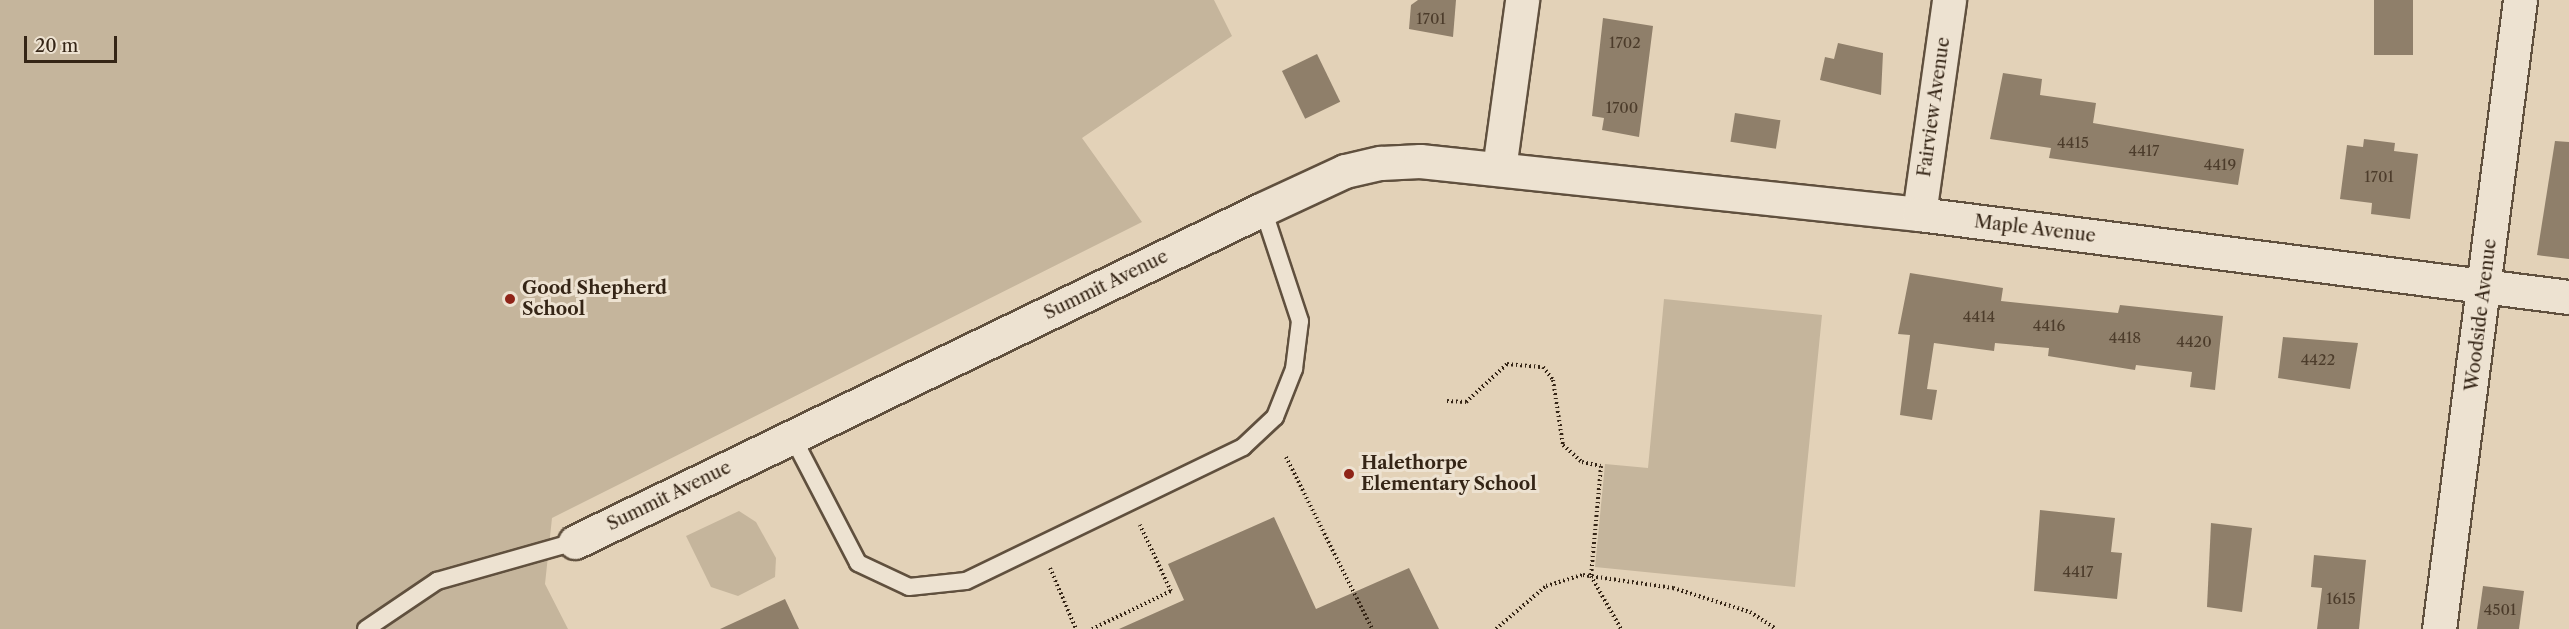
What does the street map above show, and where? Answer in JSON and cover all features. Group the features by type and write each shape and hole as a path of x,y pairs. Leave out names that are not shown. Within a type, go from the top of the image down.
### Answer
{"street":[{"path":"1499,169 1522,0"},
{"name":"Fairview Avenue","path":"1919,214 1949,0"},
{"name":"Woodside Avenue","path":"2439,629 2485,287 2520,0"},
{"name":"Summit Avenue","path":"574,542 1345,171 1381,163 1420,161 1499,169"},
{"name":"Maple Avenue","path":"1499,169 1919,214 2569,297"}],"lane":[{"path":"792,436 858,563 909,587 937,588 966,581 1243,447 1275,417 1287,394 1300,321 1263,209"},
{"path":"366,629 437,581 574,542"}],"path":[{"path":"1447,401 1466,402 1507,364 1543,367 1553,380 1563,445 1569,455 1601,466 1591,576 1621,629"},
{"path":"1286,457 1372,629"},
{"path":"1092,629 1171,591 1140,525"},
{"path":"1050,568 1076,629"},
{"path":"1496,629 1546,586 1591,576 1674,588 1750,612 1776,629"}],"shaded area":[{"name":"Good Shepherd School","path":"0,0 1214,0 1232,36 1082,138 1142,222 552,518 545,584 568,629 0,629"},
{"path":"1664,299 1822,315 1795,587 1595,567 1605,464 1648,468"},
{"path":"739,511 756,522 776,558 775,577 738,596 711,587 686,536"}],"building":[{"path":"1418,0 1456,0 1453,37 1409,29 1411,5"},
{"path":"2374,0 2413,0 2413,55 2374,55"},
{"path":"1603,18 1653,26 1639,137 1602,130 1604,118 1592,116"},
{"path":"1838,43 1883,53 1881,95 1820,80 1825,57 1834,59"},
{"path":"1317,54 1340,102 1305,119 1282,71"},
{"path":"2003,73 2042,79 2040,95 2096,103 2093,123 2244,149 2238,185 2049,158 2051,148 1990,139"},
{"path":"1735,113 1780,120 1776,149 1730,142"},
{"path":"2364,139 2395,143 2394,151 2418,154 2410,219 2371,214 2372,203 2340,199 2347,145 2363,147"},
{"path":"2555,141 2569,142 2569,259 2537,255"},
{"path":"1910,273 2003,288 2001,301 2118,313 2120,305 2223,316 2215,390 2190,387 2192,372 2136,365 2135,370 2048,356 2049,348 1995,343 1994,351 1934,343 1927,389 1937,390 1932,420 1900,415 1910,335 1898,334"},
{"path":"2283,337 2358,343 2350,389 2278,378"},
{"path":"2040,510 2115,518 2111,552 2122,553 2117,599 2034,591"},
{"path":"1274,517 1316,609 1409,568 1439,629 1119,629 1184,600 1168,564"},
{"path":"2211,523 2252,528 2242,612 2207,607"},
{"path":"2314,555 2366,560 2359,629 2317,629 2322,588 2311,587"},
{"path":"2483,586 2524,591 2519,629 2477,629"},
{"path":"785,599 799,629 720,629"}],"place":[{"name":"Good Shepherd School","path":"510,299"},
{"name":"Halethorpe Elementary School","path":"1349,474"}]}
